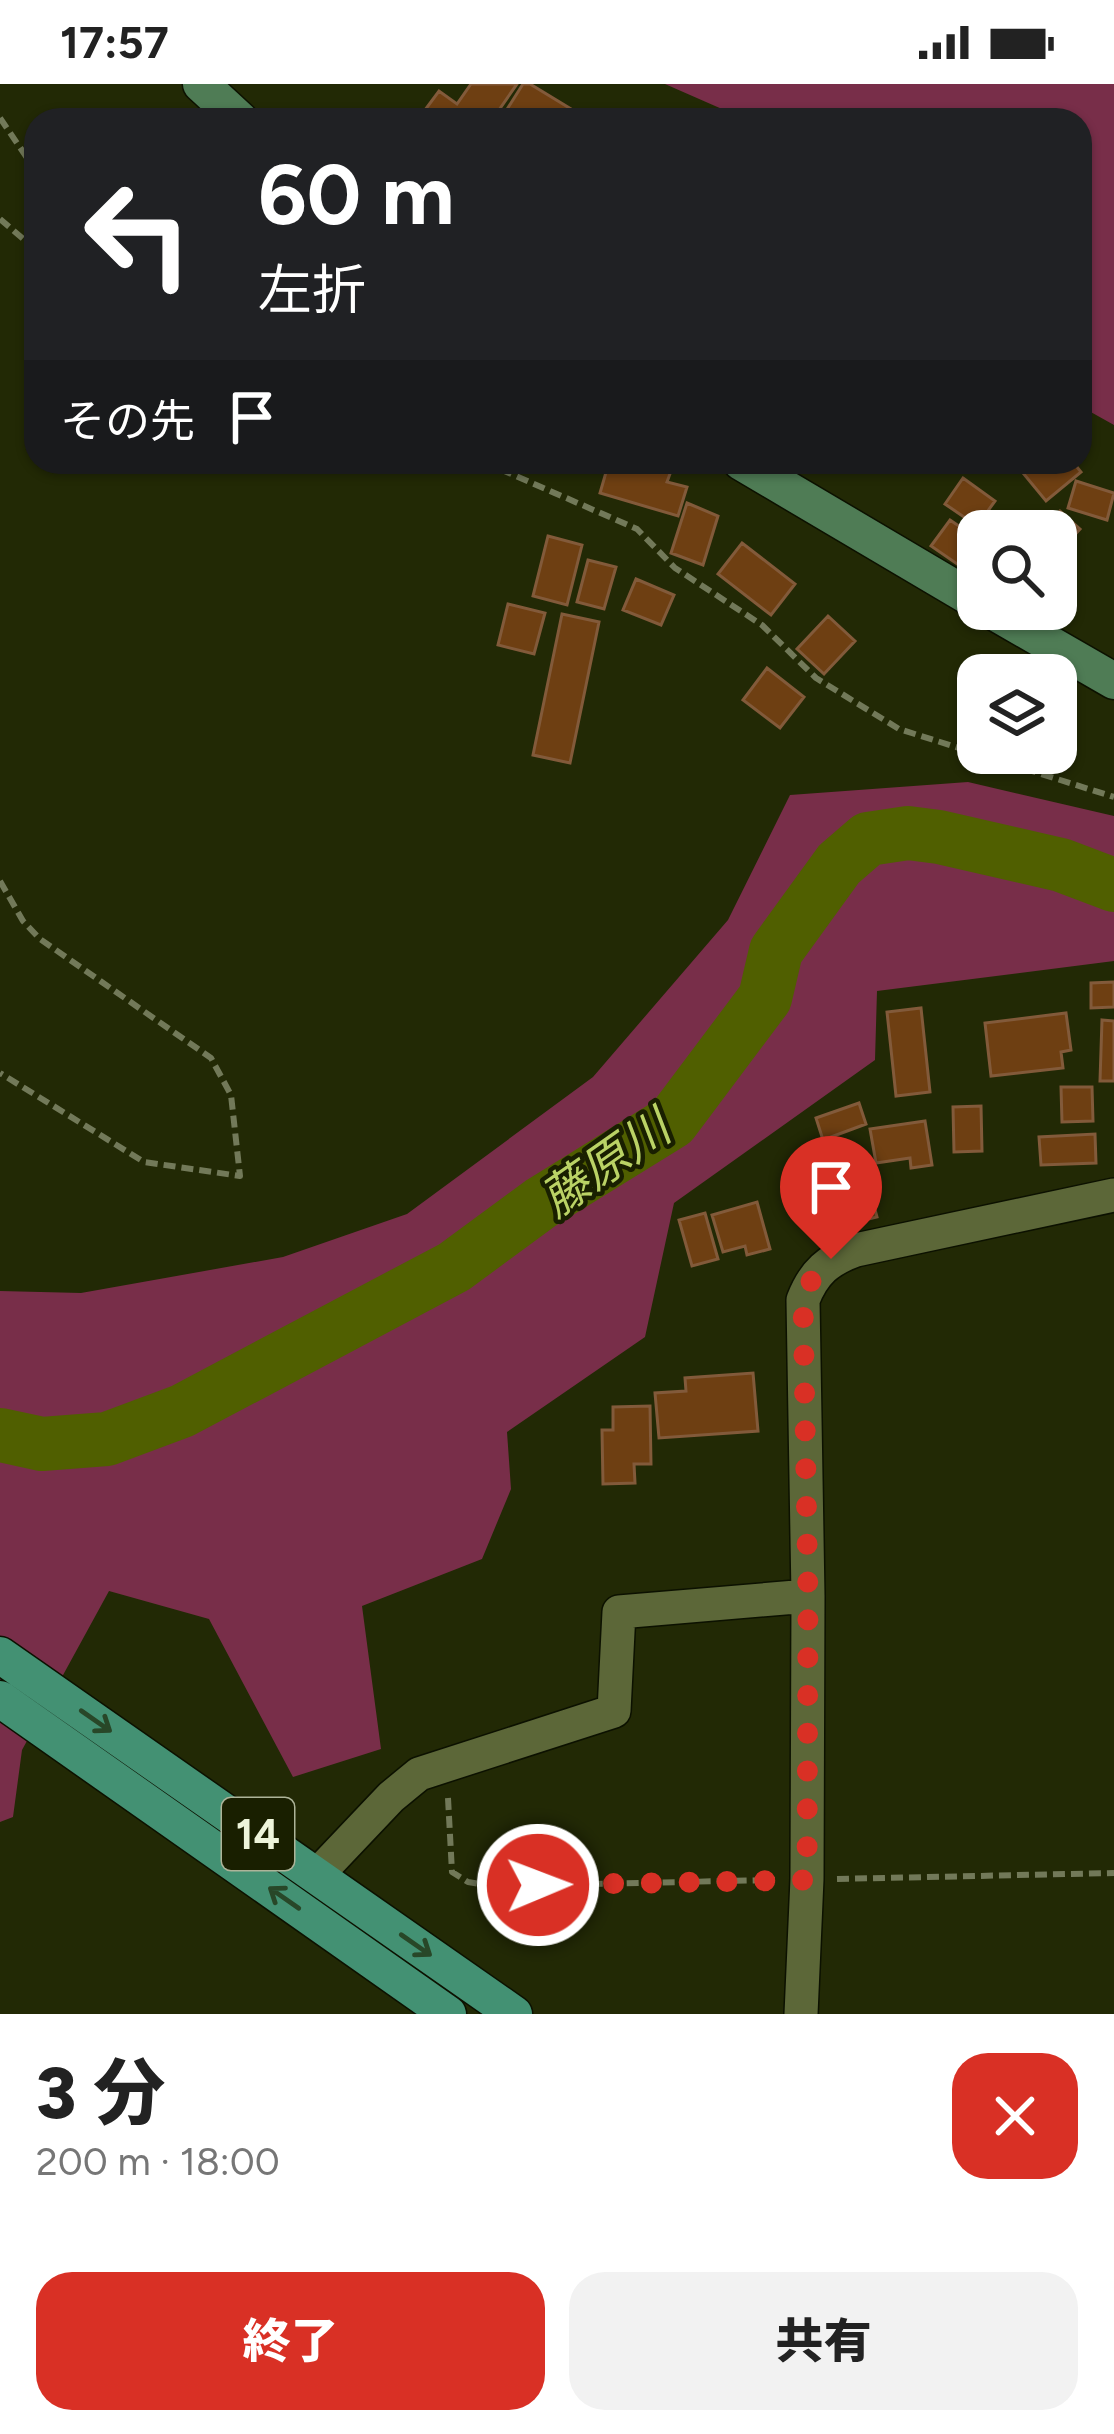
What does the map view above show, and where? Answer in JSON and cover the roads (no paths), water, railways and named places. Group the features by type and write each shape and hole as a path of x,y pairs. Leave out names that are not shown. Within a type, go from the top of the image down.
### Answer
{"main road":[{"name":"14","path":"0,1655 514,2014"},
{"name":"14","path":"0,1699 448,2014"}],"street":[{"path":"201,84 227,108"},
{"path":"761,474 957,590"},
{"path":"1025,630 1114,681"},
{"path":"801,2014 807,1880 808,1597 803,1300 812,1279 831,1259 856,1250 1114,1195"},
{"path":"317,1875 419,1774 614,1711 619,1612 808,1597"}],"waterway":[{"name":"藤原川","path":"0,1435 42,1444 107,1439 182,1411 454,1267 541,1203 672,1122 765,998 776,951 839,864 868,839 908,833 939,837 1061,865 1114,885"}]}
